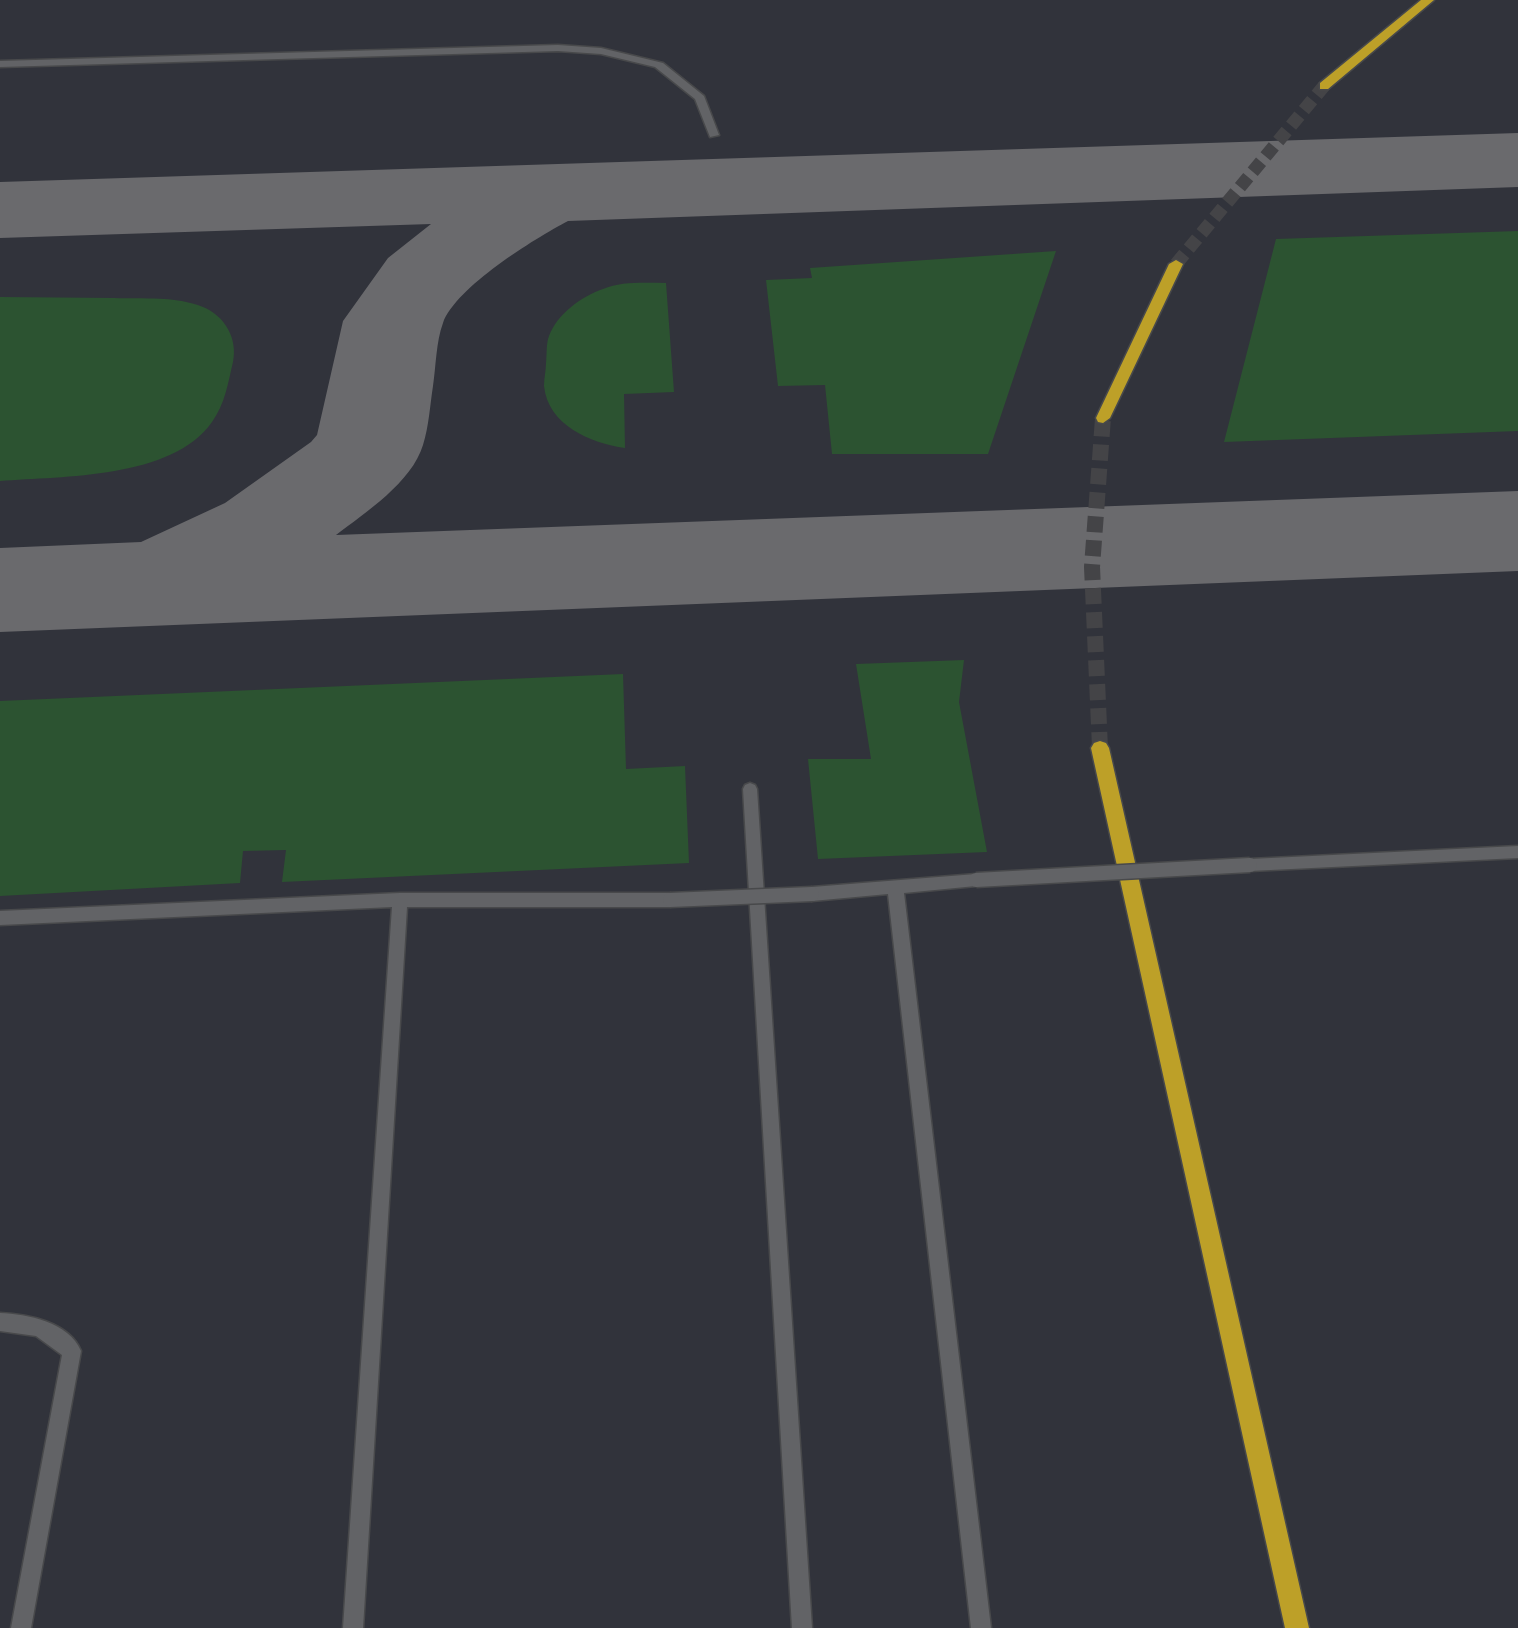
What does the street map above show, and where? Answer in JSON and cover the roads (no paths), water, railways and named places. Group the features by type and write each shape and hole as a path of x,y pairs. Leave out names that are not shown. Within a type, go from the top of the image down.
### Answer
{"highway":[{"path":"1324,86 1428,0"},
{"path":"1103,418 1176,264"},
{"path":"1100,748 1298,1628"}],"lane":[{"path":"0,64 558,48 601,51 630,56 659,65 682,82 700,98 714,135"},
{"path":"750,789 802,1628"},
{"path":"0,918 400,900 670,900 812,894 976,880 1518,852"},
{"path":"895,886 981,1628"},
{"path":"352,1628 400,900"},
{"path":"0,1322 21,1322 55,1334 72,1351 21,1628"}],"tunnel":[{"path":"1176,264 1324,86"},
{"path":"1100,748 1092,567 1103,418"}]}
